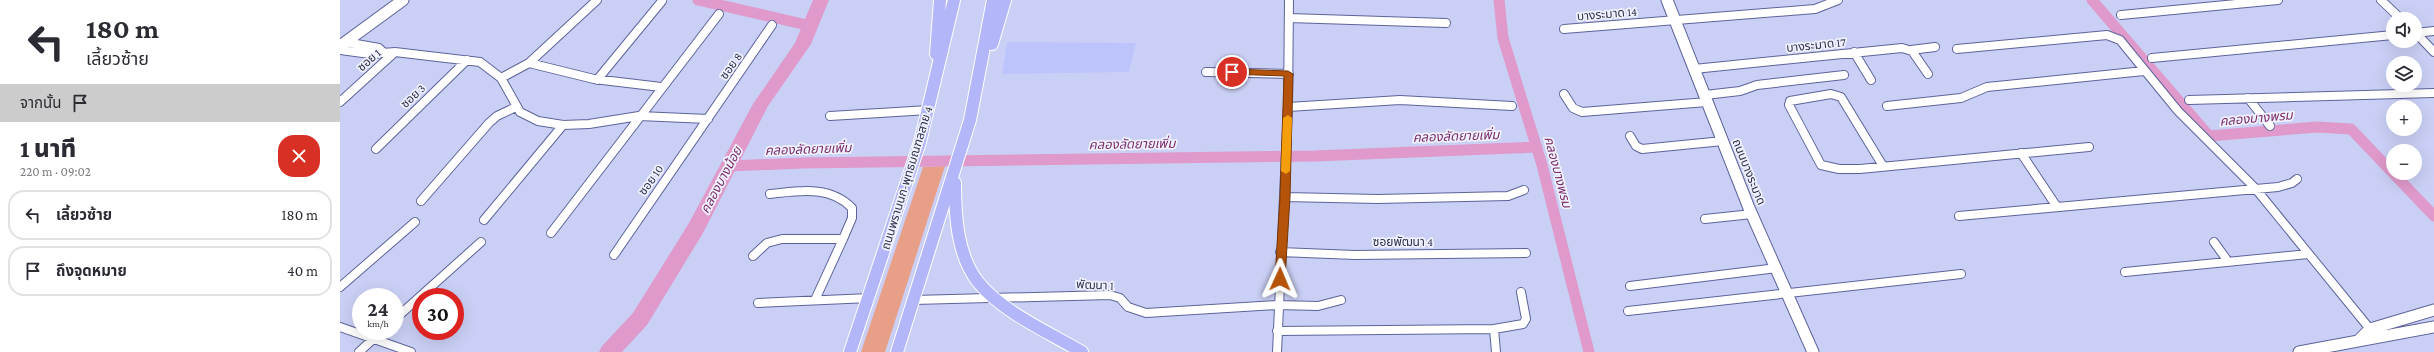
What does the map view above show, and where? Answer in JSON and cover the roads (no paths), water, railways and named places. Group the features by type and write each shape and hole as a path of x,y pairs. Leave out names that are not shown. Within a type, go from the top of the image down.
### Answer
{"main road":[{"path":"935,86 940,0"},
{"name":"ถนนพรานนก-พุทธมณฑลสาย 4","path":"850,352 870,298 920,142 935,86 954,0"},
{"path":"980,77 993,0"},
{"path":"897,352 954,174 980,77 1005,0"},
{"path":"954,174 955,218 964,255 979,283 994,298 1082,352"}],"street":[{"path":"343,43 403,0"},
{"path":"501,78 529,63 597,0"},
{"path":"1277,352 1277,331 1280,305 1280,252 1285,197 1288,107 1288,0"},
{"name":"ถนนบางระมาด","path":"1667,0 1752,214 1813,352"},
{"name":"บางระมาด 14","path":"1564,28 1815,9 1824,7 1838,0"},
{"path":"2122,15 2278,0"},
{"path":"2381,0 2394,12"},
{"path":"597,80 662,1"},
{"path":"551,233 661,87 719,14"},
{"path":"1289,18 1446,22"},
{"name":"ซอย 8","path":"708,119 772,25"},
{"path":"2422,32 2434,31"},
{"path":"1956,49 2107,35 2120,40 2144,71 2194,127 2256,188 2308,254 2370,328"},
{"path":"2152,58 2386,36"},
{"path":"2422,40 2434,52"},
{"path":"343,43 370,54 395,52 480,62 501,78 520,112 538,121 562,125 589,124 639,116 708,119"},
{"name":"บางระมาด 17","path":"1694,69 1854,52 1902,48 1911,50 1935,47"},
{"path":"1911,50 1928,74"},
{"name":"ซอย 1","path":"340,102 395,52"},
{"path":"1854,52 1872,80"},
{"name":"ซอย 3","path":"376,149 467,60"},
{"path":"529,63 557,72 597,80 661,87"},
{"path":"1887,106 1950,100 1968,96 1987,87 2144,71"},
{"path":"1206,72 1288,74"},
{"path":"1564,94 1573,108 1582,112 1706,98 1757,85 1844,76"},
{"path":"1883,166 1841,97 1831,94 1790,101 1789,105 1821,165 1833,169 1883,166 2089,147"},
{"path":"2189,100 2434,94"},
{"path":"2248,98 2270,126"},
{"path":"1288,107 1322,102 1429,100 1512,106"},
{"path":"421,201 489,123 497,116 516,107"},
{"path":"830,116 929,110"},
{"name":"ซอย 10","path":"614,255 708,119"},
{"path":"484,220 562,125"},
{"path":"1630,136 1636,146 1642,149 1723,141"},
{"path":"2021,153 2057,207"},
{"path":"1959,216 2278,187 2292,183 2297,179"},
{"path":"1285,197 1378,199 1508,196 1524,190"},
{"path":"770,194 822,191 839,195 852,208 852,218 815,300"},
{"path":"1705,219 1752,214"},
{"path":"340,287 415,222"},
{"path":"753,256 767,243 774,241 798,238 842,239"},
{"path":"404,311 481,242"},
{"path":"2214,242 2227,260"},
{"name":"ซอยพัฒนา 4","path":"1280,252 1355,255 1526,253"},
{"path":"2125,272 2227,260 2308,254"},
{"path":"1630,286 1776,268"},
{"path":"1628,311 1961,274"},
{"path":"1277,331 1509,328 1523,324 1526,318 1521,292"},
{"name":"พัฒนา 1","path":"914,300 1110,295 1120,298 1128,307 1146,313 1280,305 1317,306 1333,304 1341,300"},
{"path":"758,304 870,298"},
{"path":"2358,341 2370,328 2434,310"},
{"path":"340,327 352,331"},
{"path":"2299,352 2434,327"},
{"path":"1494,329 1496,352"},
{"path":"359,352 372,340"},
{"path":"379,340 411,352"}],"waterway":[{"path":"698,0 811,26"},
{"name":"คลองบางน้อย","path":"609,352 640,319 696,228 761,104 803,44 821,0"},
{"name":"คลองบางพรม","path":"1499,0 1503,38 1536,147"},
{"name":"คลองบางพรม","path":"2092,0 2209,136 2317,127 2351,129 2434,216"},
{"name":"คลองลัดยายเพิ่ม","path":"728,166 803,163 1315,156 1536,147"},
{"name":"คลองบางพรม","path":"1536,147 1589,352"}]}
